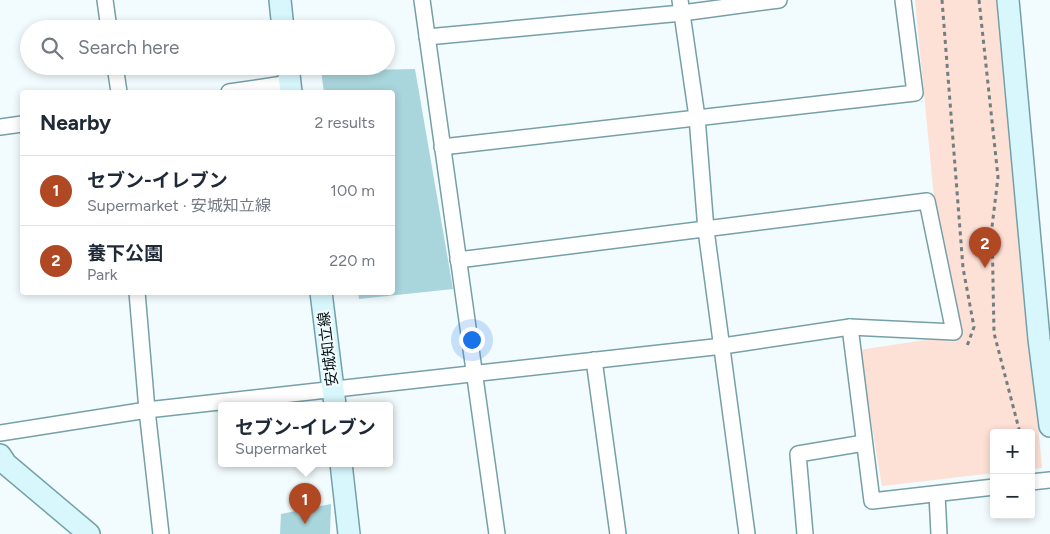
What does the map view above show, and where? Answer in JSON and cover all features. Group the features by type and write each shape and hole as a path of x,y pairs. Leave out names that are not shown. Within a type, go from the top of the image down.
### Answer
{"street":[{"path":"105,0 108,20"},
{"path":"280,0 282,20"},
{"path":"422,0 497,534"},
{"path":"427,37 681,7 779,0"},
{"path":"442,147 915,93 903,0"},
{"path":"1008,0 1045,339 1050,426"},
{"path":"681,7 697,117 706,230 747,534"},
{"path":"116,75 119,90"},
{"path":"240,90 290,81"},
{"path":"0,127 20,124"},
{"path":"262,402 334,397 474,374 723,346 850,327 954,332 927,201 458,260"},
{"path":"137,295 147,410 161,534"},
{"name":"安城知立線","path":"321,295 334,397"},
{"path":"850,327 872,502 990,487"},
{"path":"594,360 618,534"},
{"path":"0,433 147,410 218,405"},
{"path":"805,534 798,454 864,443"},
{"path":"0,455 6,464 89,534"},
{"path":"341,467 349,534"},
{"path":"1035,482 1050,480"},
{"path":"937,494 939,534"}],"path":[{"path":"942,0 963,268 974,327 967,346"},
{"path":"979,0 998,177 992,227 994,333 1019,429"}],"shaded area":[{"path":"915,0 996,0 1003,49 1042,468 1035,469 1035,429 990,429 990,473 882,486 859,350 959,335 935,208"}],"building":[{"path":"395,69 415,69 453,289 359,299 358,295 395,295 395,90 324,90 322,75 395,75"},
{"path":"331,504 330,534 280,534 281,514"}],"place":[{"name":"養下公園","path":"985,268"},
{"name":"セブン-イレブン","path":"305,524"}]}
